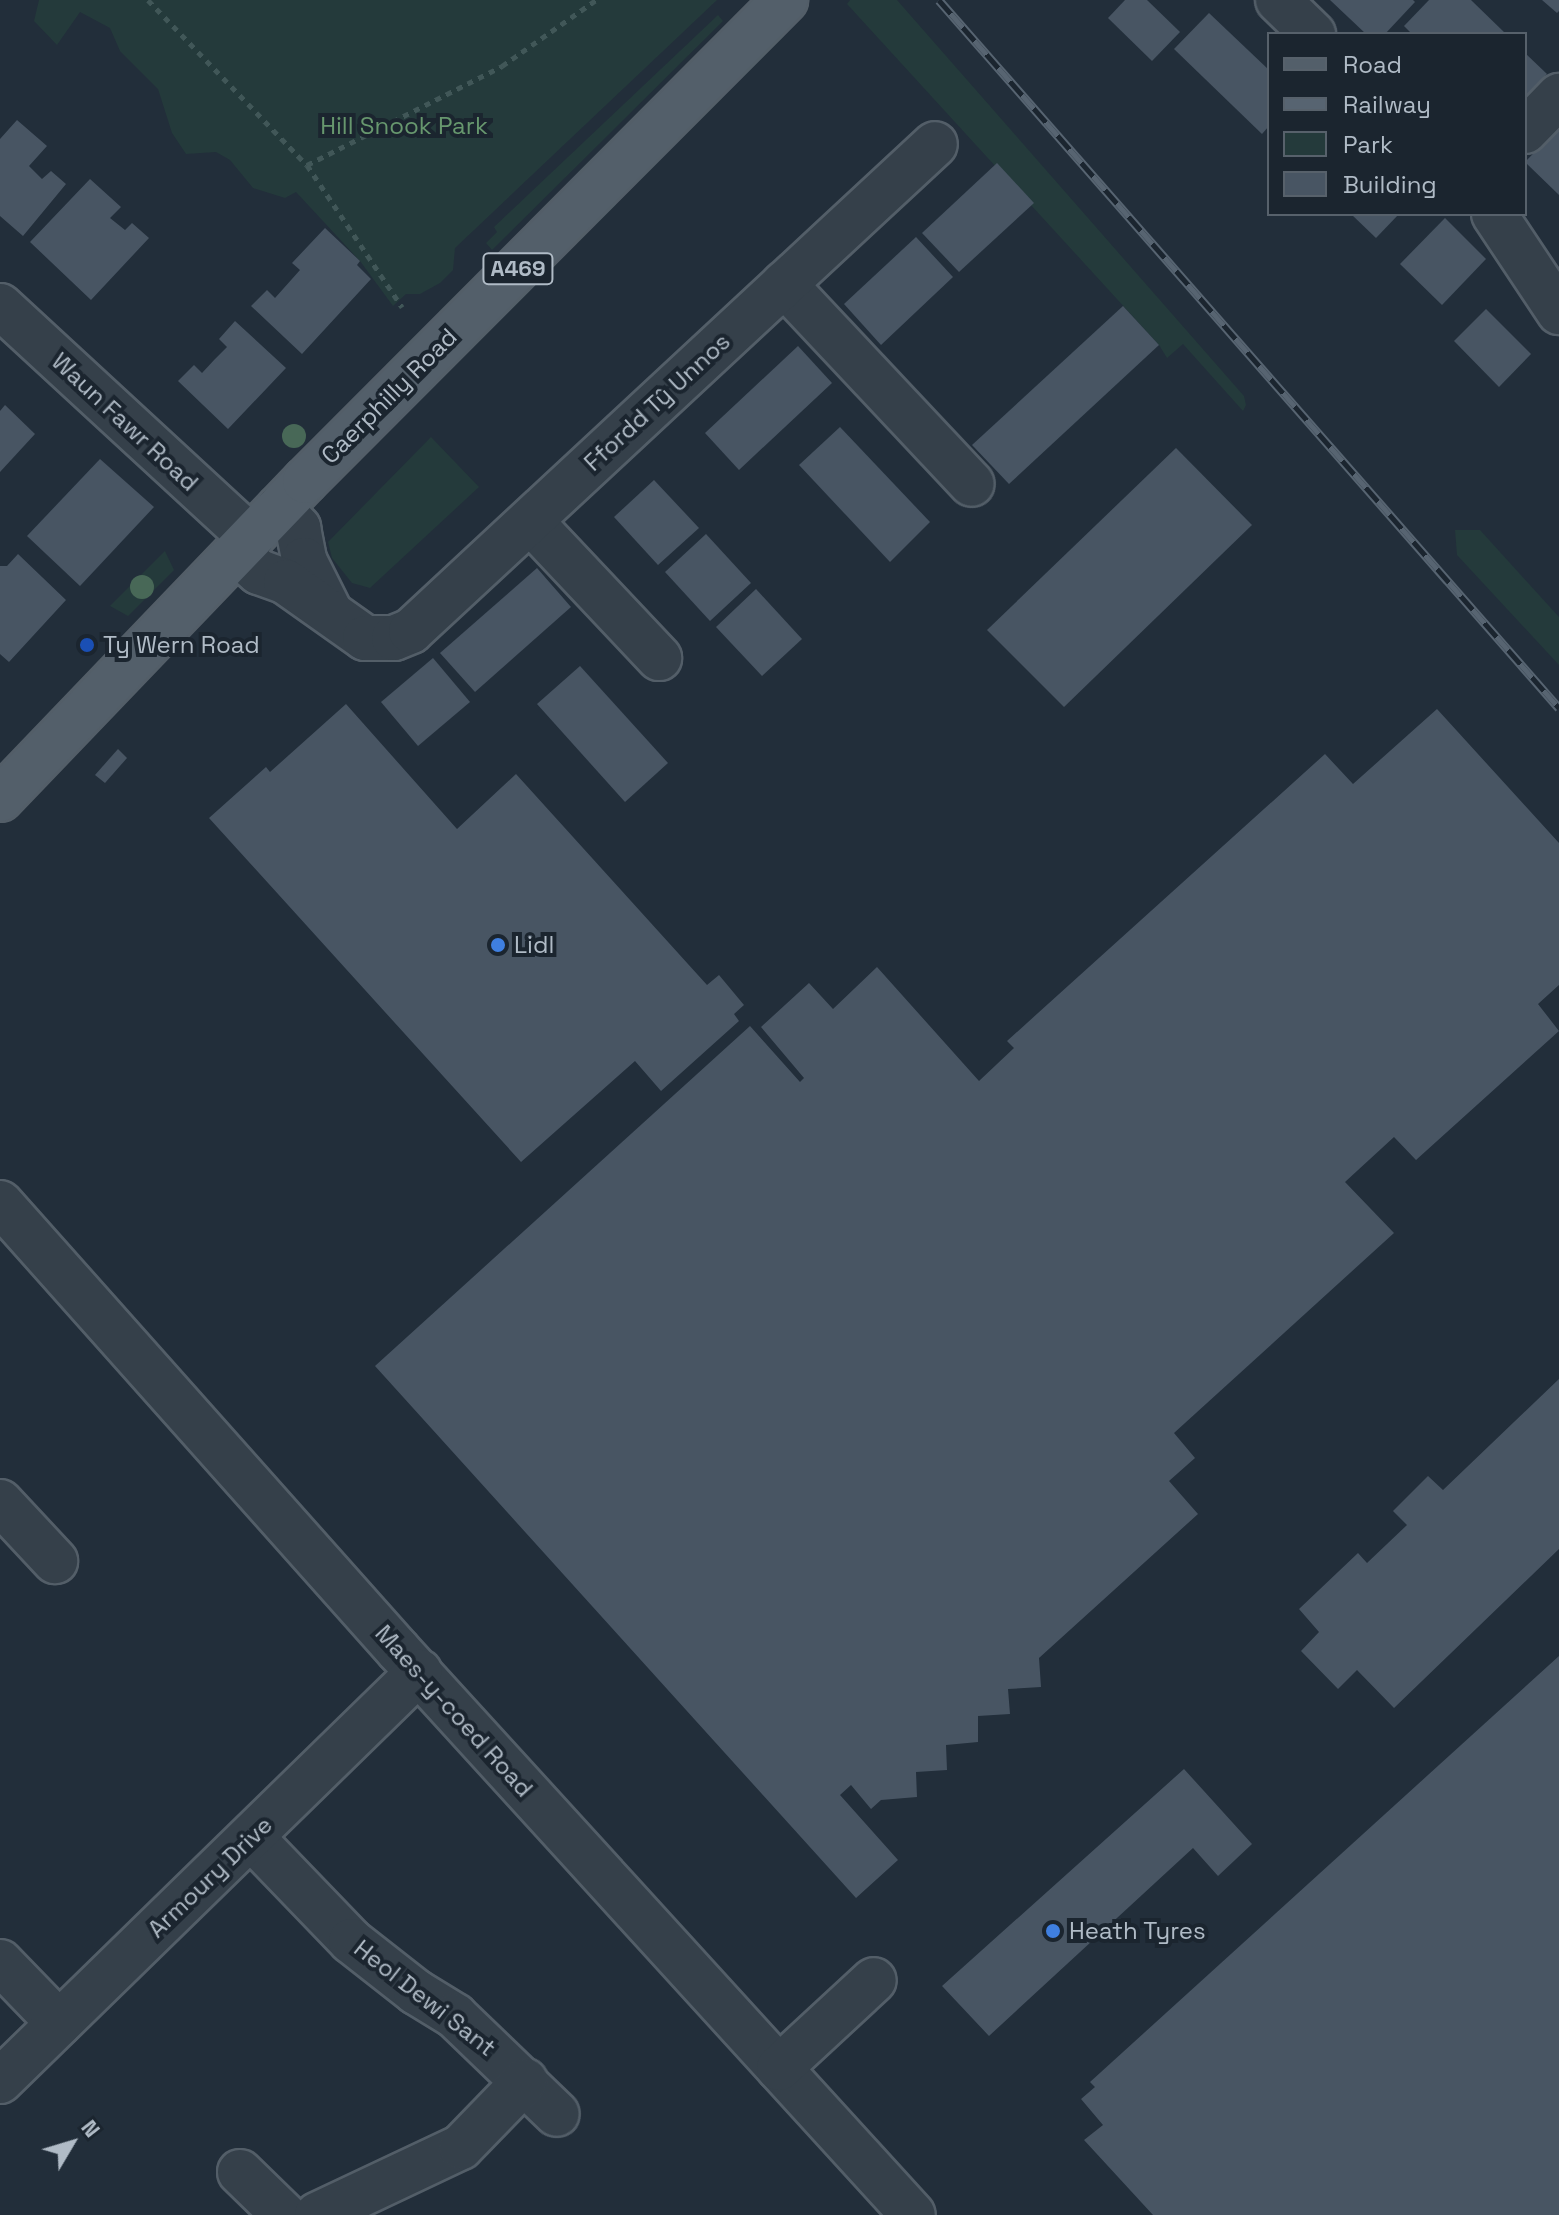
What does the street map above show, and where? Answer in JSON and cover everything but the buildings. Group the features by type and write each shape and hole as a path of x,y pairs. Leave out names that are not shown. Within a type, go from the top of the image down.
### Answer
{"main road":[{"name":"Caerphilly Road","path":"0,799 256,533 785,0"}],"street":[{"path":"1278,0 1311,32"},
{"path":"1527,129 1559,96"},
{"name":"Ffordd Tŷ Unnos","path":"331,614 304,560 298,528 256,533 259,572 286,582 331,614 365,638 394,638 411,631 935,144"},
{"path":"1495,216 1559,312"},
{"path":"784,284 972,484"},
{"name":"Waun Fawr Road","path":"0,306 256,533"},
{"path":"531,522 659,658"},
{"name":"Maes-y-coed Road","path":"0,1203 419,1672 913,2215"},
{"path":"1,1506 55,1561"},
{"name":"Armoury Drive","path":"0,2081 419,1672"},
{"name":"Heol Dewi Sant","path":"251,1837 351,1941 416,1992 455,2016 557,2114"},
{"path":"0,1962 59,2023"},
{"path":"779,2068 874,1980"},
{"path":"317,2215 461,2147 525,2081"},
{"path":"240,2172 284,2215"}],"path":[{"path":"148,0 307,165 402,307"},
{"path":"307,165 502,66 596,0"}],"green space":[{"name":"Hill Snook Park","path":"39,0 717,0 455,248 453,270 440,283 420,294 406,294 393,306 360,261 296,192 285,198 253,188 230,160 216,152 186,154 172,133 158,89 120,51 110,28 80,12 57,45 34,21"},
{"path":"850,0 897,0 1244,396 1246,405 1243,411 1183,344 1167,358 1159,345 847,4"},
{"path":"718,15 723,21 492,250 486,243 497,232 494,227"},
{"path":"431,437 479,487 370,588 352,583 332,558 328,542"},
{"path":"1455,530 1480,530 1559,617 1559,665 1457,555"},
{"path":"165,551 174,570 128,616 110,606"}],"railway":[{"path":"939,0 1559,708"}],"place":[{"name":"Ty Wern Road","path":"87,645"},
{"name":"Lidl","path":"498,945"},
{"name":"Heath Tyres","path":"1053,1931"}]}
